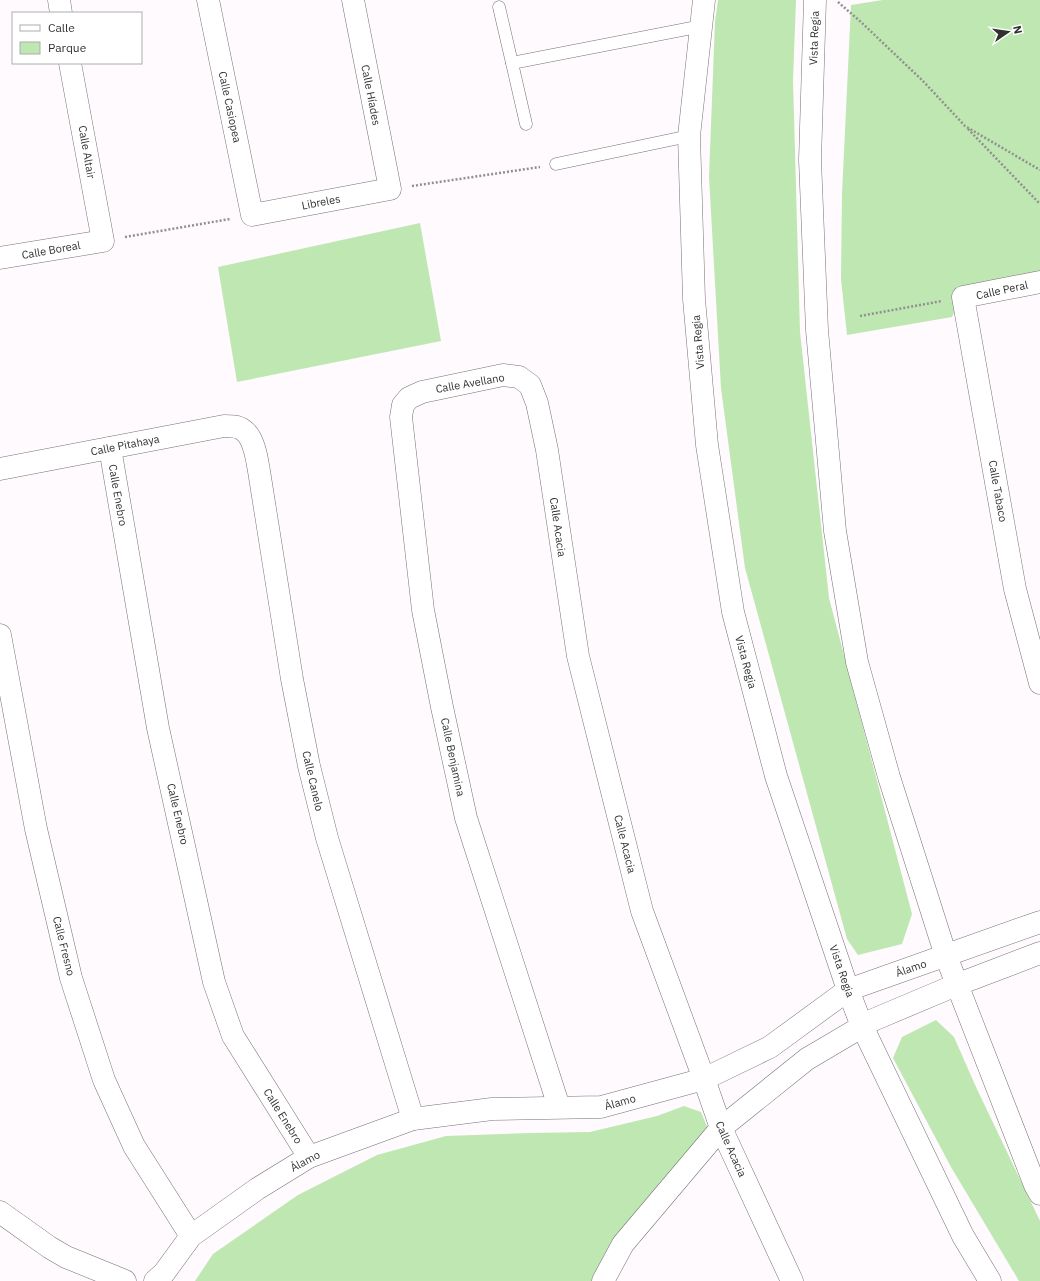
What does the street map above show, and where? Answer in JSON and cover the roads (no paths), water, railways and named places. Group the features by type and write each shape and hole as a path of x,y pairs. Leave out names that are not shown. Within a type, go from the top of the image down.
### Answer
{"street":[{"path":"59,0 61,12"},
{"name":"Calle Casiopea","path":"208,0 252,215"},
{"name":"Calle Híades","path":"353,0 390,189"},
{"name":"Vista Regia","path":"704,0 689,136 694,300 706,437 733,612 776,776 848,990 862,1026 963,1236 990,1281"},
{"name":"Vista Regia","path":"815,0 810,160 817,330 835,532 857,662 889,778 946,956 956,985 1035,1185 1040,1194"},
{"name":"Calle Altair","path":"70,64 103,241"},
{"name":"Libreles","path":"252,215 390,189"},
{"name":"Calle Boreal","path":"0,258 103,241"},
{"name":"Calle Peral","path":"964,298 1040,282"},
{"name":"Calle Tabaco","path":"964,298 1016,589 1040,683"},
{"name":"Calle Avellano","path":"409,398 422,392 502,376 519,378 530,385"},
{"name":"Calle Acacia","path":"530,385 537,403 547,450 578,656 642,911 721,1128 792,1281"},
{"name":"Calle Benjamina","path":"409,398 403,405 401,417 424,610 444,715 466,818 559,1107"},
{"name":"Calle Pitahaya","path":"0,469 224,426 242,429 248,435"},
{"name":"Calle Canelo","path":"248,435 254,449 259,472 292,679 309,766 327,838 413,1119"},
{"name":"Calle Enebro","path":"110,448 158,728 214,982 233,1036 308,1157"},
{"name":"Calle Fresno","path":"0,635 36,828 76,992 104,1080 134,1146 191,1236"},
{"name":"Álamo","path":"155,1281 164,1273 191,1236 308,1157 413,1119 492,1109 601,1107 704,1079 770,1047 848,990 1040,922"},
{"path":"603,1281 623,1244 721,1128 807,1059 873,1020 956,985 1040,953"},
{"path":"0,1212 49,1247 66,1257 125,1281"}],"lane":[{"path":"499,7 526,124"},
{"path":"512,63 702,26"},
{"path":"556,164 689,136"}]}
